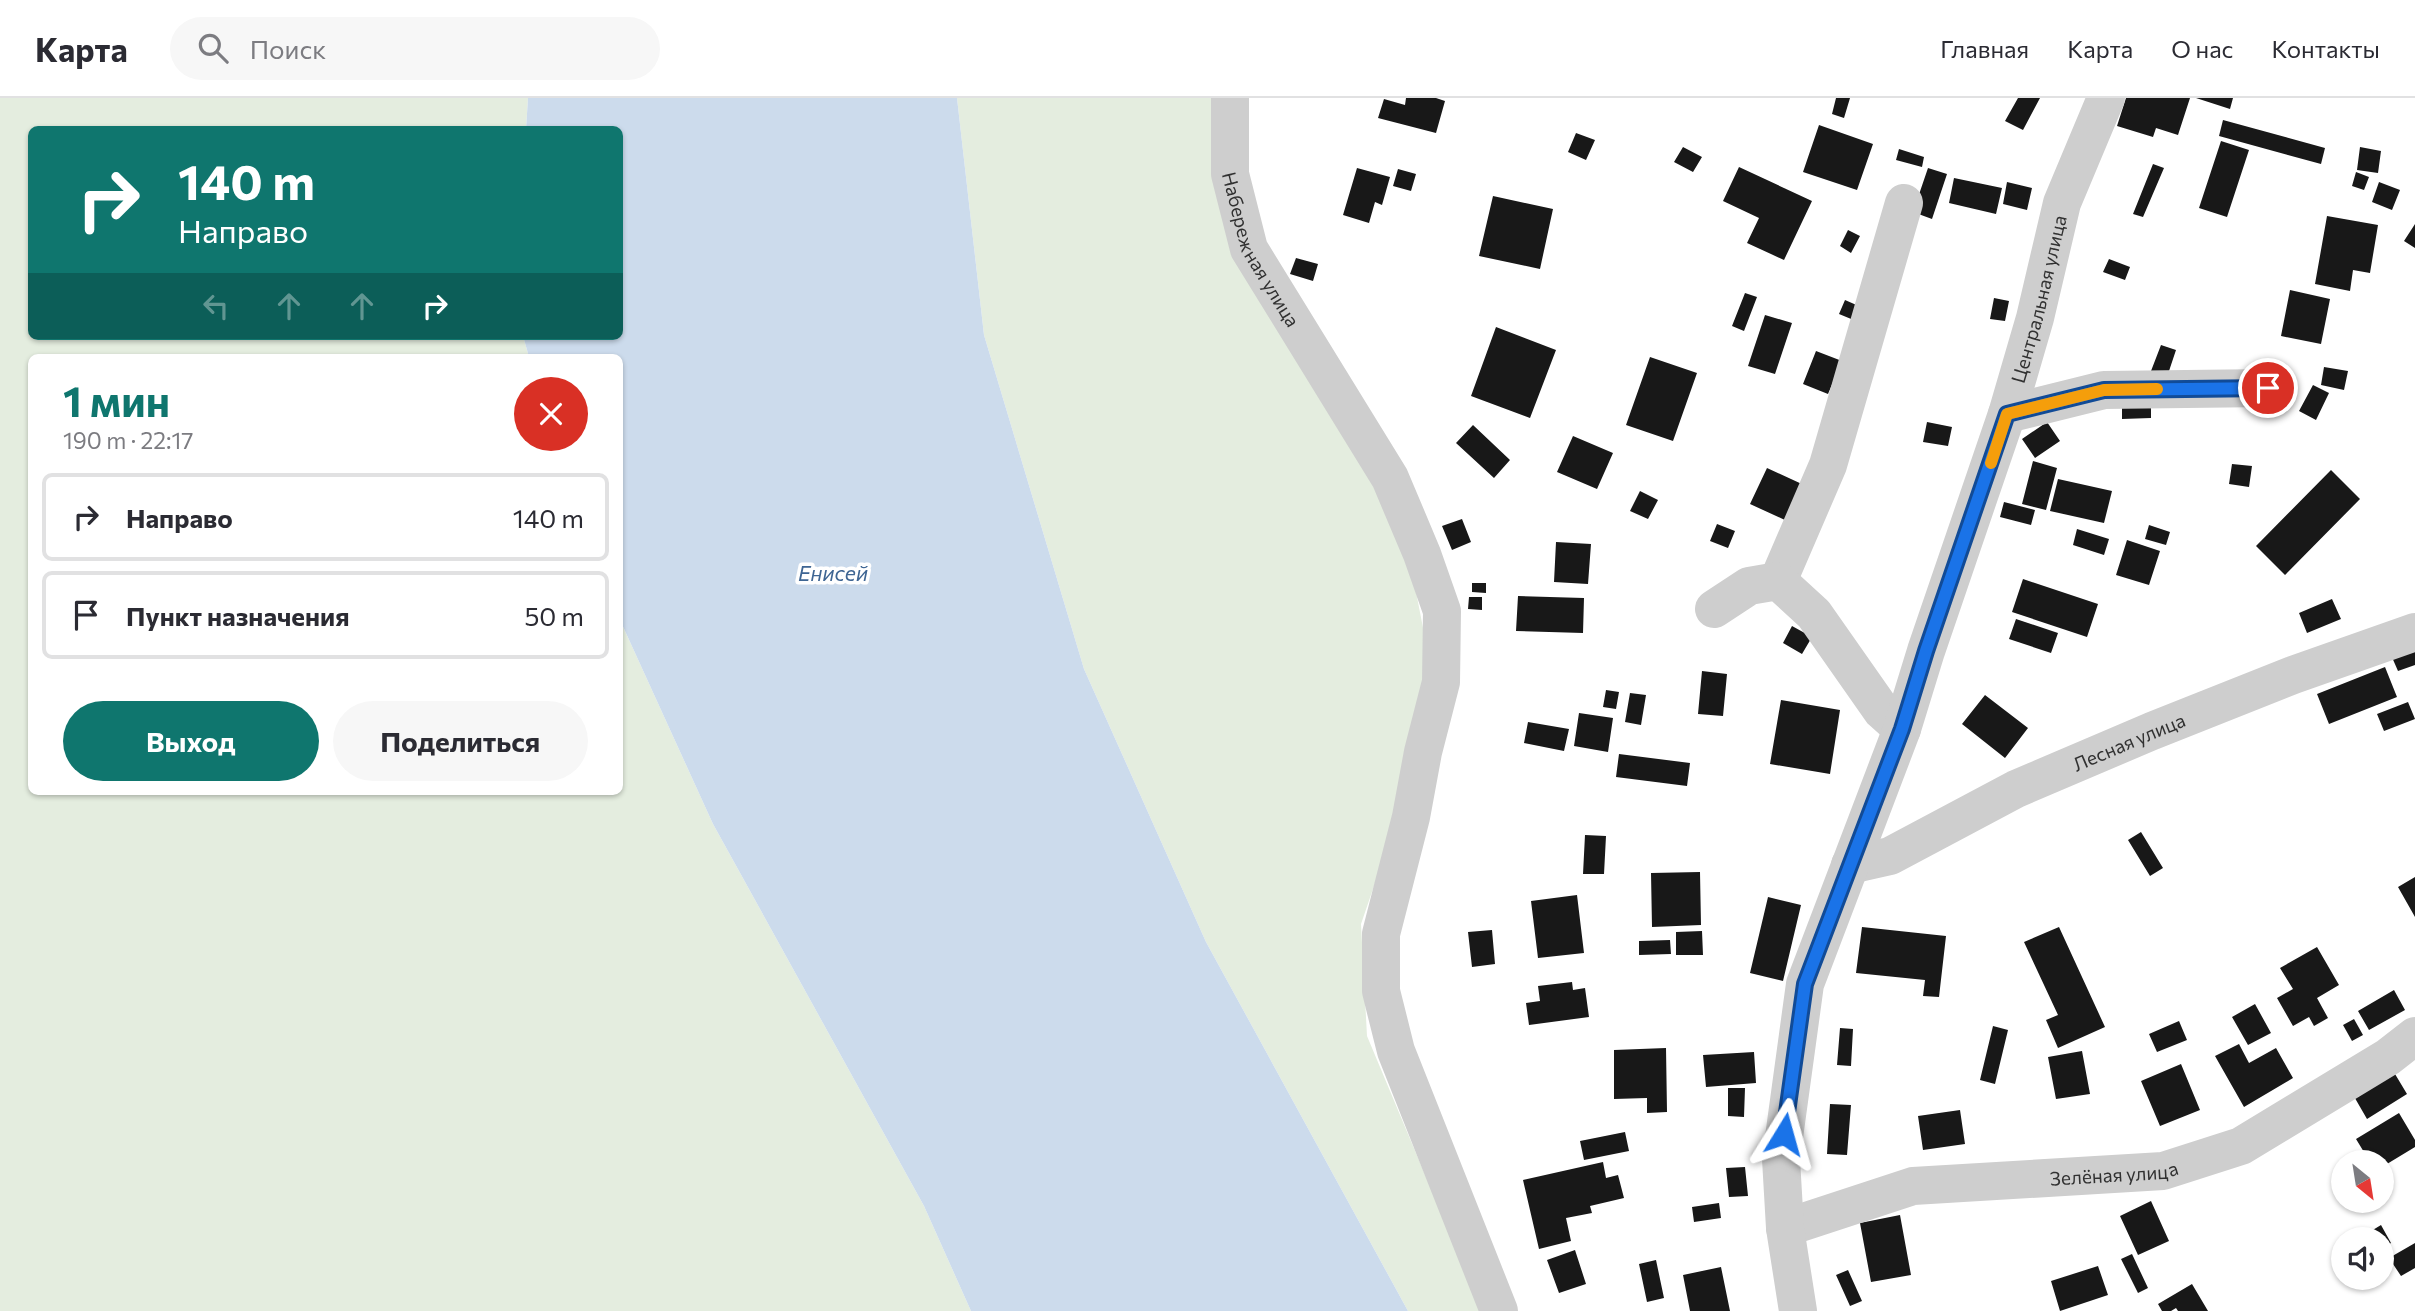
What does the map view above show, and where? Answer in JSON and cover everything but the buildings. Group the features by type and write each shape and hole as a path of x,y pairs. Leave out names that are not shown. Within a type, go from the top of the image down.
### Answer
{"street":[{"name":"Набережная улица","path":"1230,98 1230,174 1249,249 1390,478 1422,554 1442,611 1441,682 1381,934 1381,991 1396,1051 1499,1311"},
{"name":"Центральная улица","path":"1798,1311 1785,1228 1781,1159 1805,984 1902,729 2007,414 2035,318 2062,203 2106,98"},
{"path":"1778,581 1828,465 1903,203"},
{"path":"2007,414 2104,390 2268,388"},
{"path":"1714,609 1749,586 1778,581"},
{"path":"1778,581 1814,614 1882,711 1902,729"},
{"name":"Лесная улица","path":"1850,865 1889,856 2017,789 2152,731 2293,675 2415,632"},
{"name":"Зелёная улица","path":"1785,1228 1913,1186 2163,1171 2241,1146 2388,1057 2415,1037"}],"shaded area":[{"path":"0,98 528,98 526,126 28,126 28,340 524,340 528,354 28,354 28,795 623,795 623,627 713,824 924,1206 971,1311 0,1311"},
{"path":"957,98 1220,98 1215,143 1376,486 1412,571 1429,659 1386,851 1361,924 1367,1036 1482,1311 1408,1311 1206,942 1084,669 984,335"}],"water":[{"name":"Енисей","path":"528,98 957,98 984,335 1084,669 1206,942 1408,1311 971,1311 924,1206 713,824 623,627 623,354 528,354 524,340 623,340 623,126 526,126"}],"slow traffic":[{"path":"1991,463 2007,414 2104,390 2157,389"}],"route":[{"path":"1784,1134 1805,984 1902,729 2007,414 2104,390 2268,388"}]}
